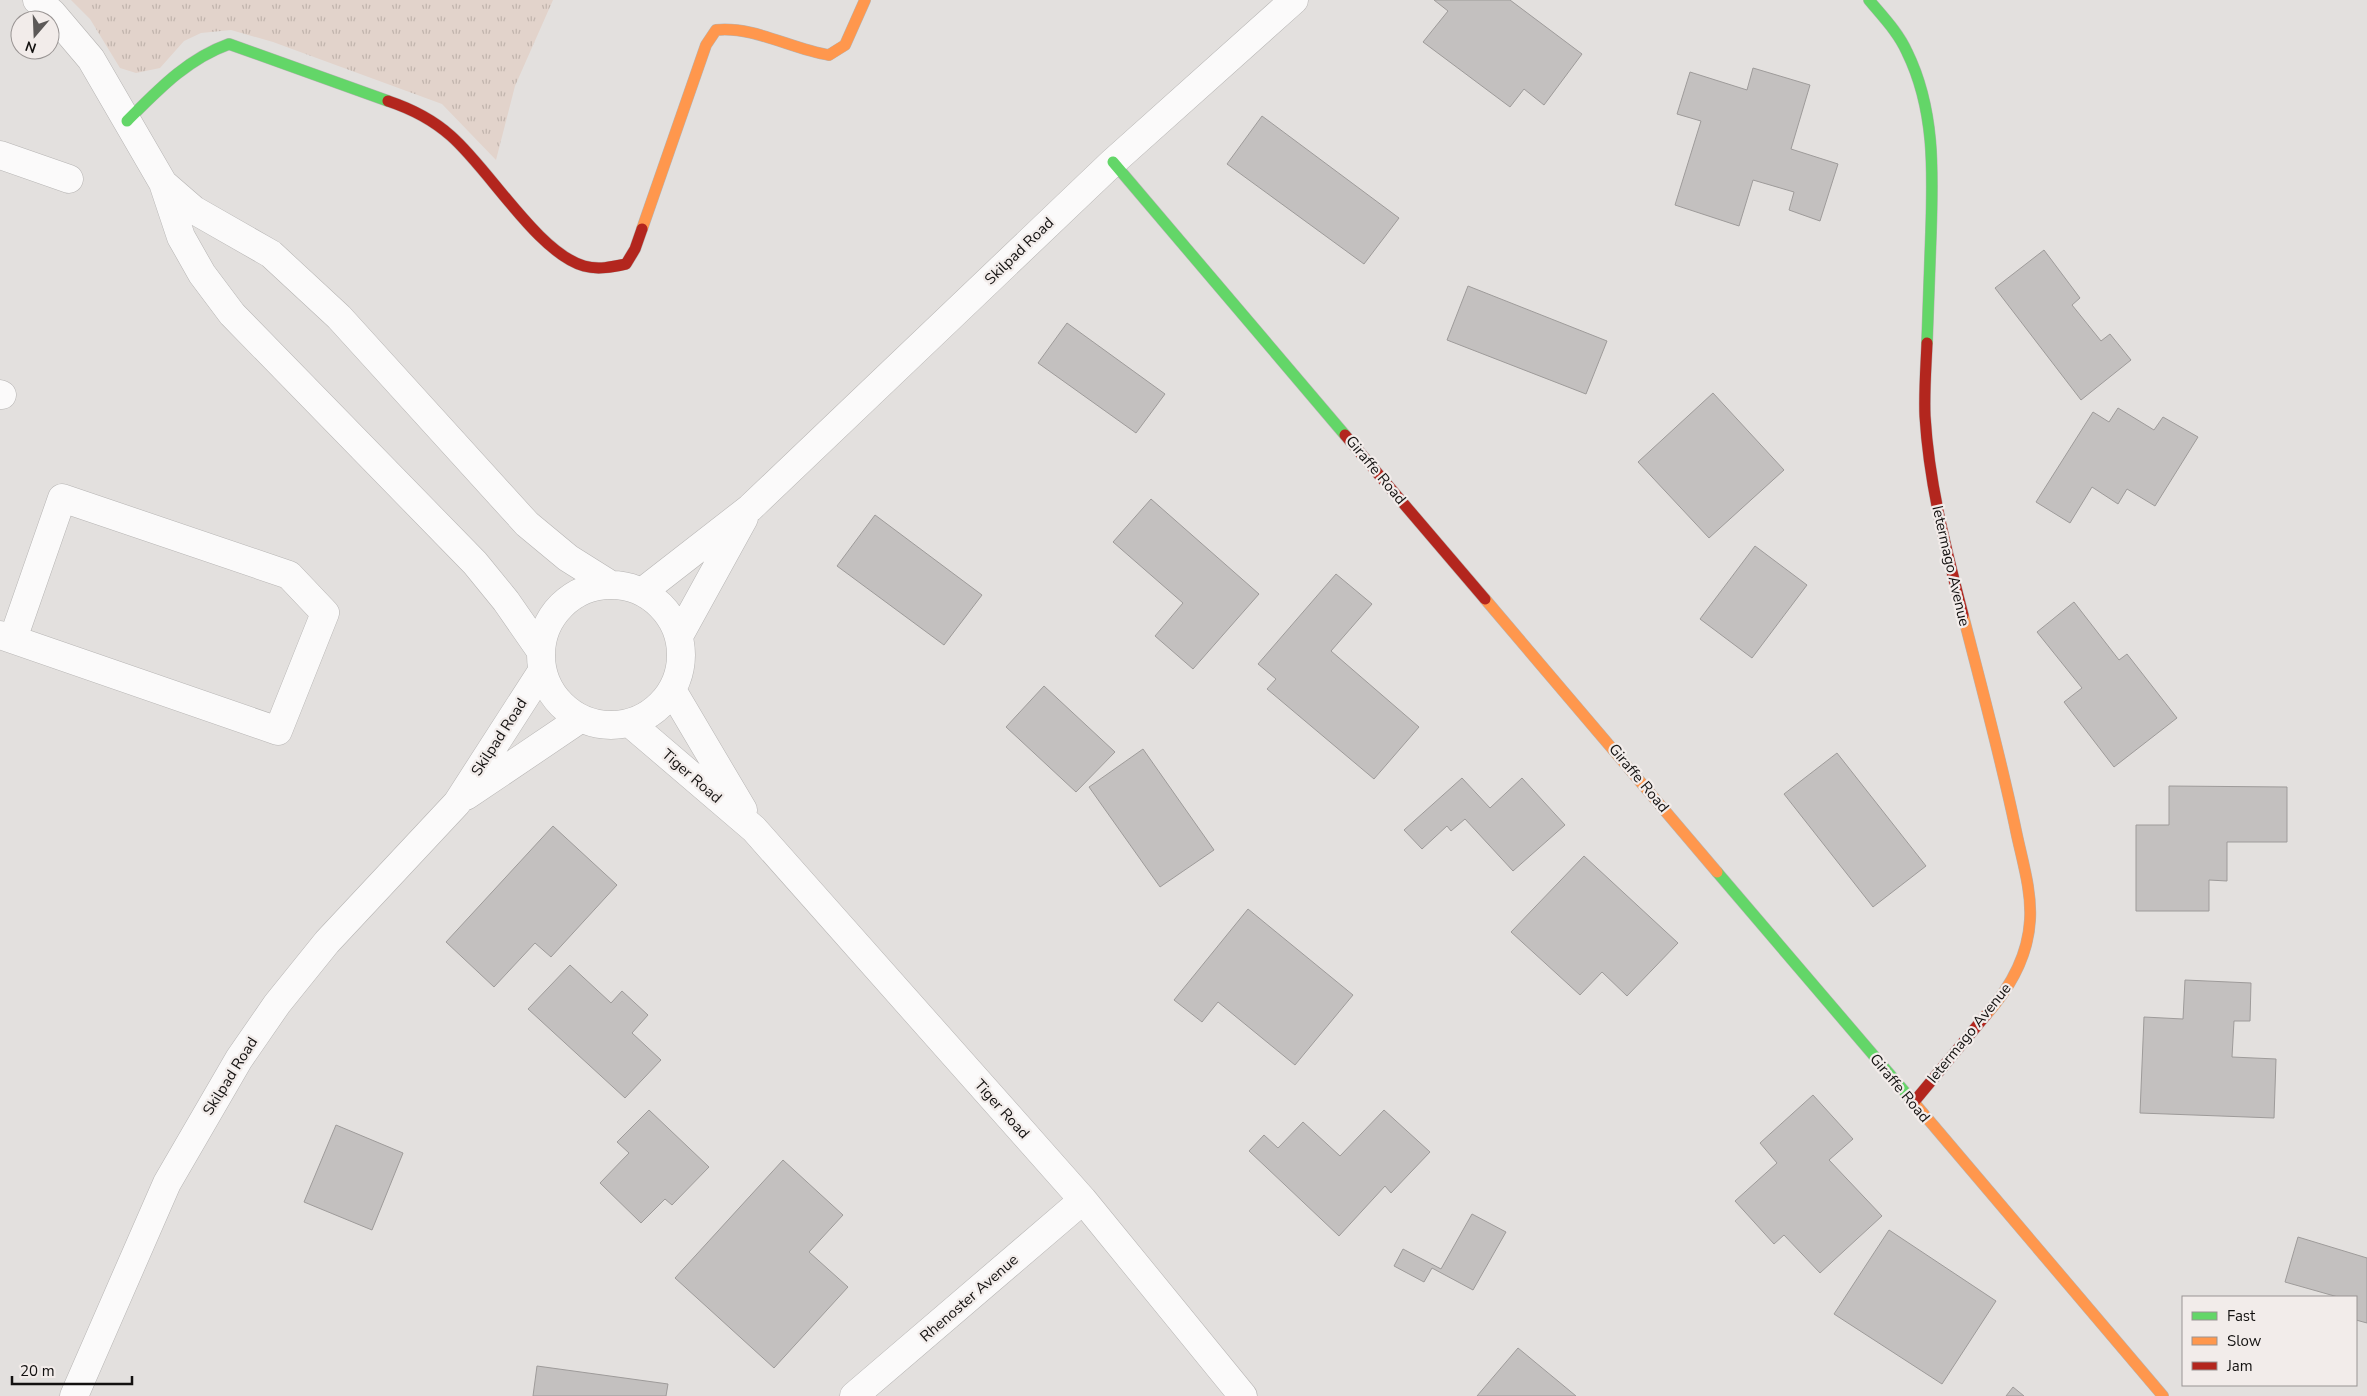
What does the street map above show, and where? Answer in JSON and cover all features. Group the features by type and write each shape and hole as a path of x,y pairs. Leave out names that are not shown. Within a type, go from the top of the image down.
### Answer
{"street":[{"path":"37,0 52,13 91,59 163,183 181,237 202,274 232,314 475,563 506,601 541,660 549,690 562,707 580,719 605,725 631,724 648,716 662,705 672,690 679,674 682,655 680,636 671,618 658,603 642,592 627,587 611,585 590,587 571,597 555,611 545,629 541,660"},
{"path":"127,121 190,62 214,48 229,44 412,109 434,121 453,137 548,244 565,259 586,266 608,270 626,264 635,249 706,45 716,30 734,28 810,52 829,55 846,45 864,0"},
{"name":"Skilpad Road","path":"642,592 750,508 1113,162 1294,0"},
{"name":"Ietermago Avenue","path":"1869,0 1899,36 1917,74 1926,105 1933,161 1925,414 1929,457 1938,513 2004,780 2028,887 2030,921 2026,947 2019,967 2000,999 1912,1103"},
{"path":"0,155 69,179"},
{"name":"Giraffe Road","path":"1113,162 2163,1396"},
{"path":"163,183 194,210 271,254 339,317 527,524 568,558 611,585"},
{"path":"62,498 289,575 325,613 278,731 7,637 62,498"},
{"name":"Skilpad Road","path":"680,636 750,508"},
{"name":"Skilpad Road","path":"74,1396 167,1183 239,1059 277,1004 328,942 457,803 541,660"},
{"name":"Tiger Road","path":"672,690 754,829"},
{"name":"Skilpad Road","path":"457,803 580,719"},
{"name":"Tiger Road","path":"631,724 754,829 1083,1200 1243,1396"},
{"name":"Rhenoster Avenue","path":"854,1396 1083,1200"}],"green space":[{"path":"71,0 553,0 515,86 496,160 442,104 273,42 231,30 201,33 184,41 160,68 136,73 120,68 90,19"}],"building":[{"path":"1434,0 1510,0 1582,54 1544,105 1524,89 1510,107 1423,42 1448,11"},
{"path":"1753,68 1810,85 1791,149 1838,164 1820,221 1789,210 1794,192 1753,180 1739,226 1675,205 1701,121 1677,114 1690,72 1747,90"},
{"path":"1262,116 1399,218 1364,264 1227,164"},
{"path":"2044,250 2080,298 2072,305 2101,341 2110,334 2131,360 2081,400 1995,288"},
{"path":"1468,286 1607,341 1586,394 1447,340"},
{"path":"1067,323 1165,394 1136,433 1038,363"},
{"path":"1713,393 1784,470 1709,538 1638,462"},
{"path":"2118,408 2154,430 2163,417 2198,437 2155,506 2127,489 2118,504 2092,487 2070,523 2036,502 2093,412 2109,422"},
{"path":"1151,499 1259,594 1193,669 1155,636 1183,603 1113,542"},
{"path":"875,515 982,595 944,645 837,566"},
{"path":"1755,546 1807,585 1752,658 1700,619"},
{"path":"1336,574 1372,604 1331,651 1419,727 1374,779 1267,689 1276,679 1258,664"},
{"path":"2074,602 2119,660 2127,654 2177,718 2114,767 2064,702 2082,688 2037,632"},
{"path":"1044,686 1115,752 1076,792 1006,727"},
{"path":"1143,749 1214,850 1160,887 1089,787"},
{"path":"1837,753 1926,866 1873,907 1784,794"},
{"path":"1462,778 1490,808 1522,778 1565,825 1513,871 1465,819 1451,831 1447,826 1422,849 1404,830"},
{"path":"2169,786 2287,787 2287,842 2227,842 2227,881 2209,880 2209,911 2136,911 2136,825 2169,825"},
{"path":"553,826 617,885 551,957 535,943 494,987 446,942"},
{"path":"1584,856 1678,943 1627,996 1602,972 1580,995 1511,932"},
{"path":"1248,909 1353,995 1295,1065 1218,1002 1202,1022 1174,1000"},
{"path":"570,965 611,1003 622,991 648,1015 632,1033 661,1060 625,1098 528,1009"},
{"path":"2185,980 2251,983 2250,1021 2234,1021 2232,1057 2276,1059 2274,1118 2140,1113 2144,1017 2183,1019"},
{"path":"1813,1095 1853,1139 1829,1160 1882,1216 1820,1273 1784,1235 1774,1244 1735,1201 1777,1163 1760,1143"},
{"path":"649,1110 709,1167 672,1205 665,1199 641,1223 600,1183 629,1153 617,1142"},
{"path":"1384,1110 1430,1152 1391,1193 1385,1186 1339,1236 1249,1151 1264,1135 1278,1148 1303,1122 1340,1156"},
{"path":"336,1125 403,1153 372,1230 304,1202"},
{"path":"783,1160 843,1215 809,1252 848,1287 774,1368 675,1278"},
{"path":"1472,1214 1506,1232 1473,1290 1432,1268 1424,1282 1394,1266 1403,1249 1441,1269"},
{"path":"1889,1230 1996,1301 1942,1384 1834,1314"},
{"path":"2298,1237 2367,1258 2367,1323 2357,1320 2357,1296 2334,1296 2285,1282"},
{"path":"1518,1348 1576,1396 1477,1396"},
{"path":"537,1366 668,1384 666,1396 533,1396"},
{"path":"2013,1387 2024,1396 2006,1396"}],"traffic: fast":[{"path":"1869,0 1895,31 1907,52 1923,96 1927,118 1932,163 1927,343"},
{"path":"127,121 174,76 200,58 229,44 388,101"},
{"path":"1113,162 1345,435"},
{"path":"1717,872 1916,1105"}],"traffic: slow":[{"path":"642,229 706,45 716,30 744,31 829,55 845,45 865,0"},
{"path":"1485,599 1717,872"},
{"path":"1963,615 2009,799 2025,873 2030,908 2026,946 2021,959 2010,983 1986,1015"},
{"path":"1916,1105 2163,1396"}],"traffic: jam":[{"path":"388,101 421,115 437,124 451,136 532,228 549,245 567,258 584,266 594,268 626,264 635,249 642,229"},
{"path":"1927,343 1925,407 1930,466 1945,541 1963,615"},
{"path":"1345,435 1485,599"},
{"path":"1913,1103 1986,1015"}]}
